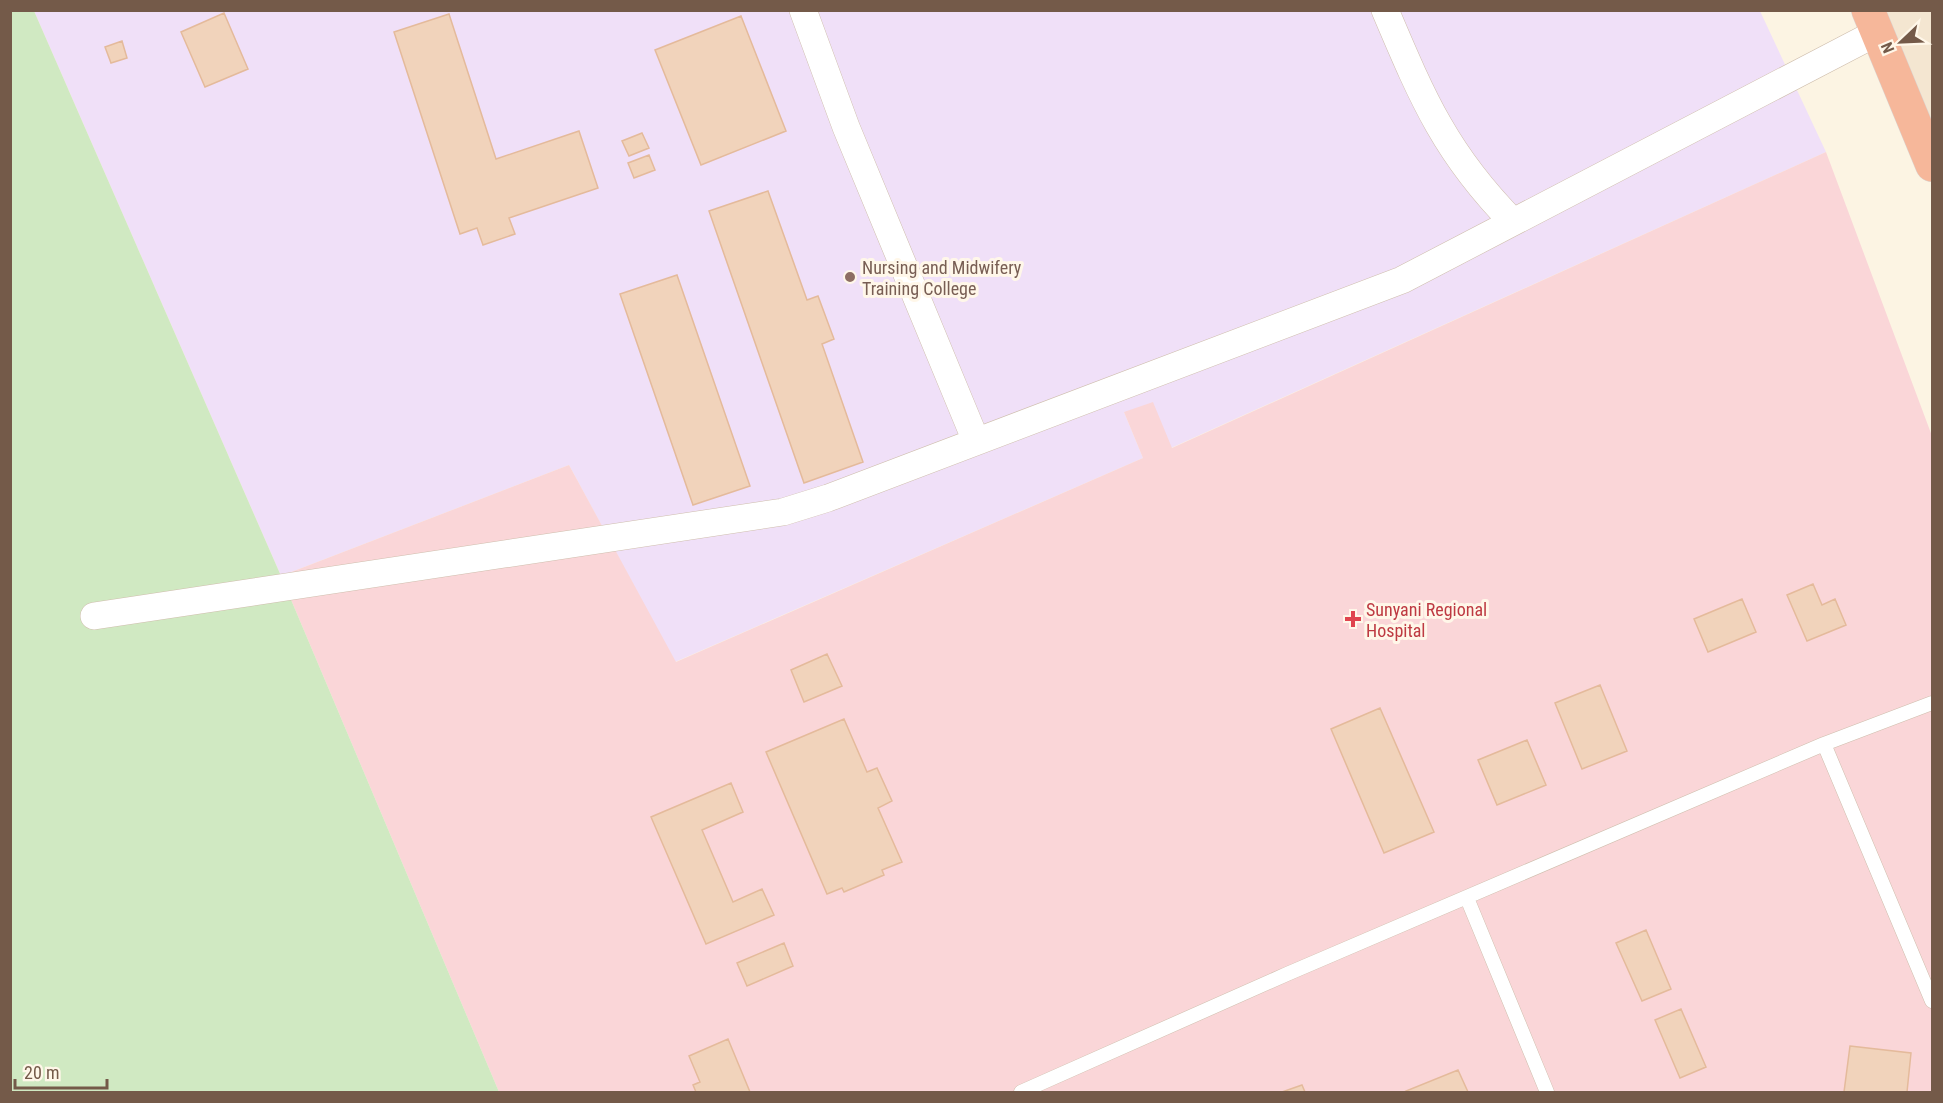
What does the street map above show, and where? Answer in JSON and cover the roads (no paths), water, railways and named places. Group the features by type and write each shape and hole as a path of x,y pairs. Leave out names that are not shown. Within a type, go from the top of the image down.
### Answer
{"highway":[{"path":"1873,21 1932,165"}],"street":[{"path":"803,10 846,127 975,441"},
{"path":"1385,10 1425,103 1444,139 1483,192 1513,222"},
{"path":"94,616 783,512 828,498 1402,280 1513,222 1873,21"}],"lane":[{"path":"1021,1092 1824,744 1932,703"},
{"path":"1824,744 1932,1001"},
{"path":"1467,898 1547,1092"}],"place":[{"name":"Nursing and Midwifery Training College","path":"850,277"},
{"name":"Sunyani Regional Hospital","path":"1353,619"}]}
